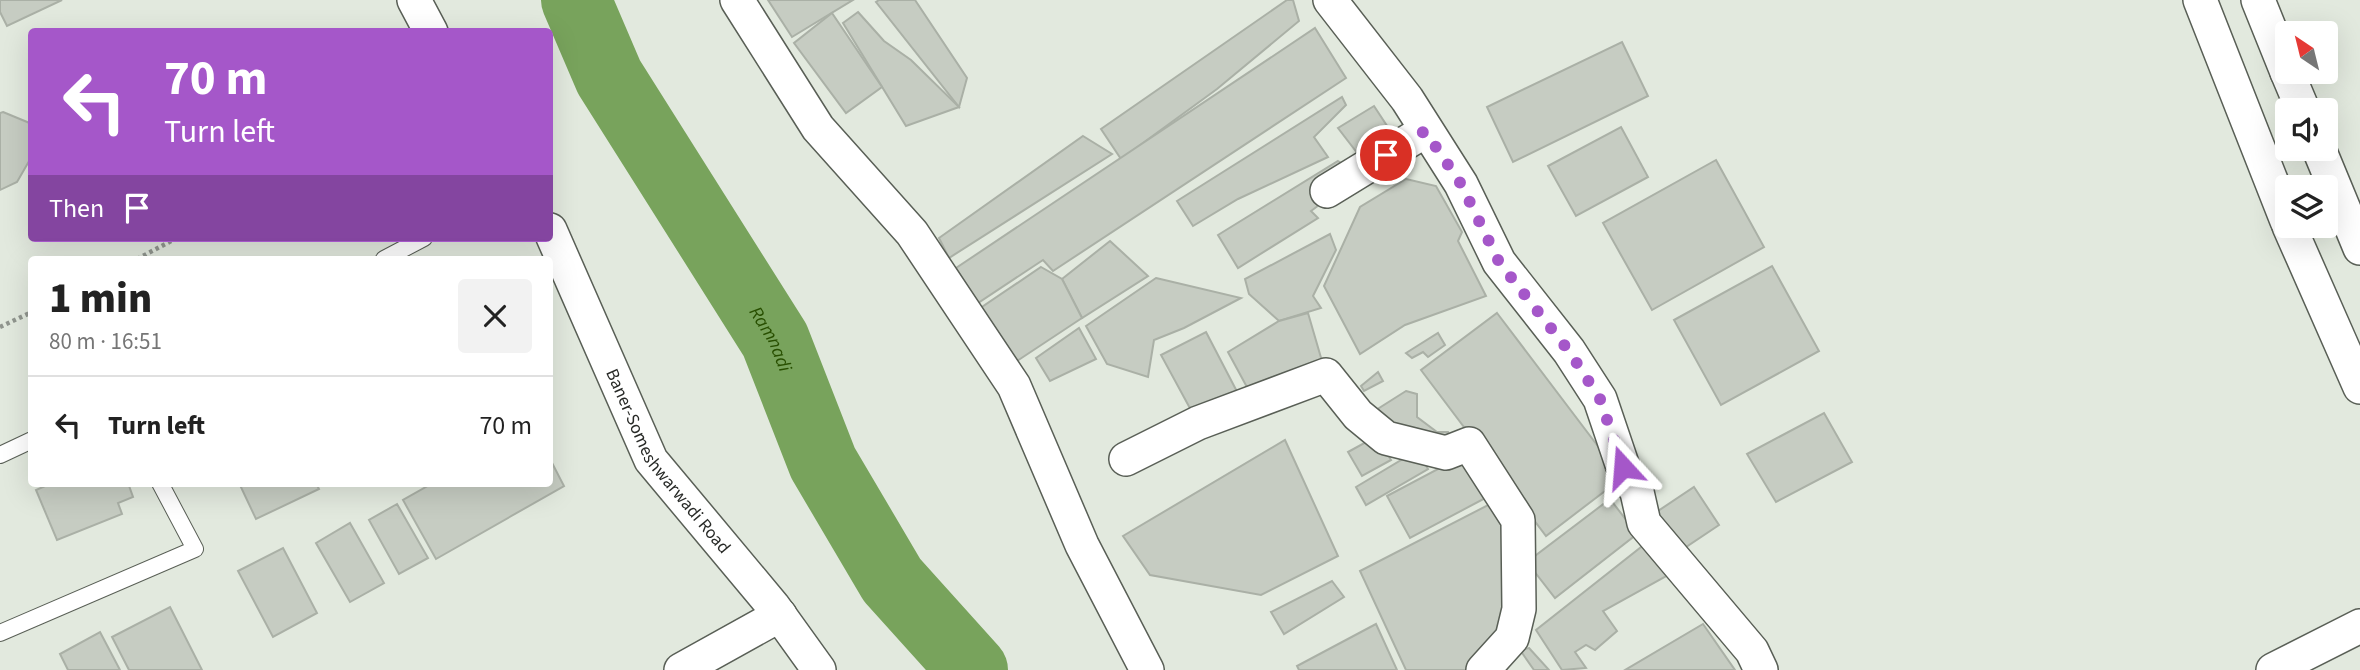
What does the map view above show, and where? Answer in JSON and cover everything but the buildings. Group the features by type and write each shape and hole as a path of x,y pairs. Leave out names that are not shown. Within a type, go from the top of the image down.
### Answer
{"street":[{"path":"414,0 429,28"},
{"path":"737,0 818,128 912,233 1014,386 1082,545 1147,670"},
{"path":"1330,0 1407,99 1461,184 1499,262 1569,351 1600,399 1623,467 1637,492 1644,523 1752,651 1761,670"},
{"path":"2200,0 2275,191"},
{"path":"2258,0 2275,42"},
{"path":"1328,191 1425,131"},
{"path":"2324,161 2360,248"},
{"name":"Baner-Someshwarwadi Road","path":"553,237 651,460 779,615 820,670"},
{"path":"2295,238 2360,387"},
{"path":"1126,459 1198,423 1326,375 1358,415 1386,438 1447,453 1469,444 1518,520 1519,609 1512,638 1483,670"},
{"path":"681,670 779,615"},
{"path":"2273,670 2360,626"}],"lane":[{"path":"390,256 416,242"},
{"path":"0,455 28,442"},
{"path":"0,633 195,549 162,487"}],"path":[{"path":"143,256 169,242"},
{"path":"0,327 28,314"}],"waterway":[{"name":"Ramnadi","path":"576,0 609,77 775,340 823,463 892,580 973,670"}],"route":[{"path":"1386,155 1425,131 1461,184 1499,262 1569,351 1600,399 1623,467"}]}
